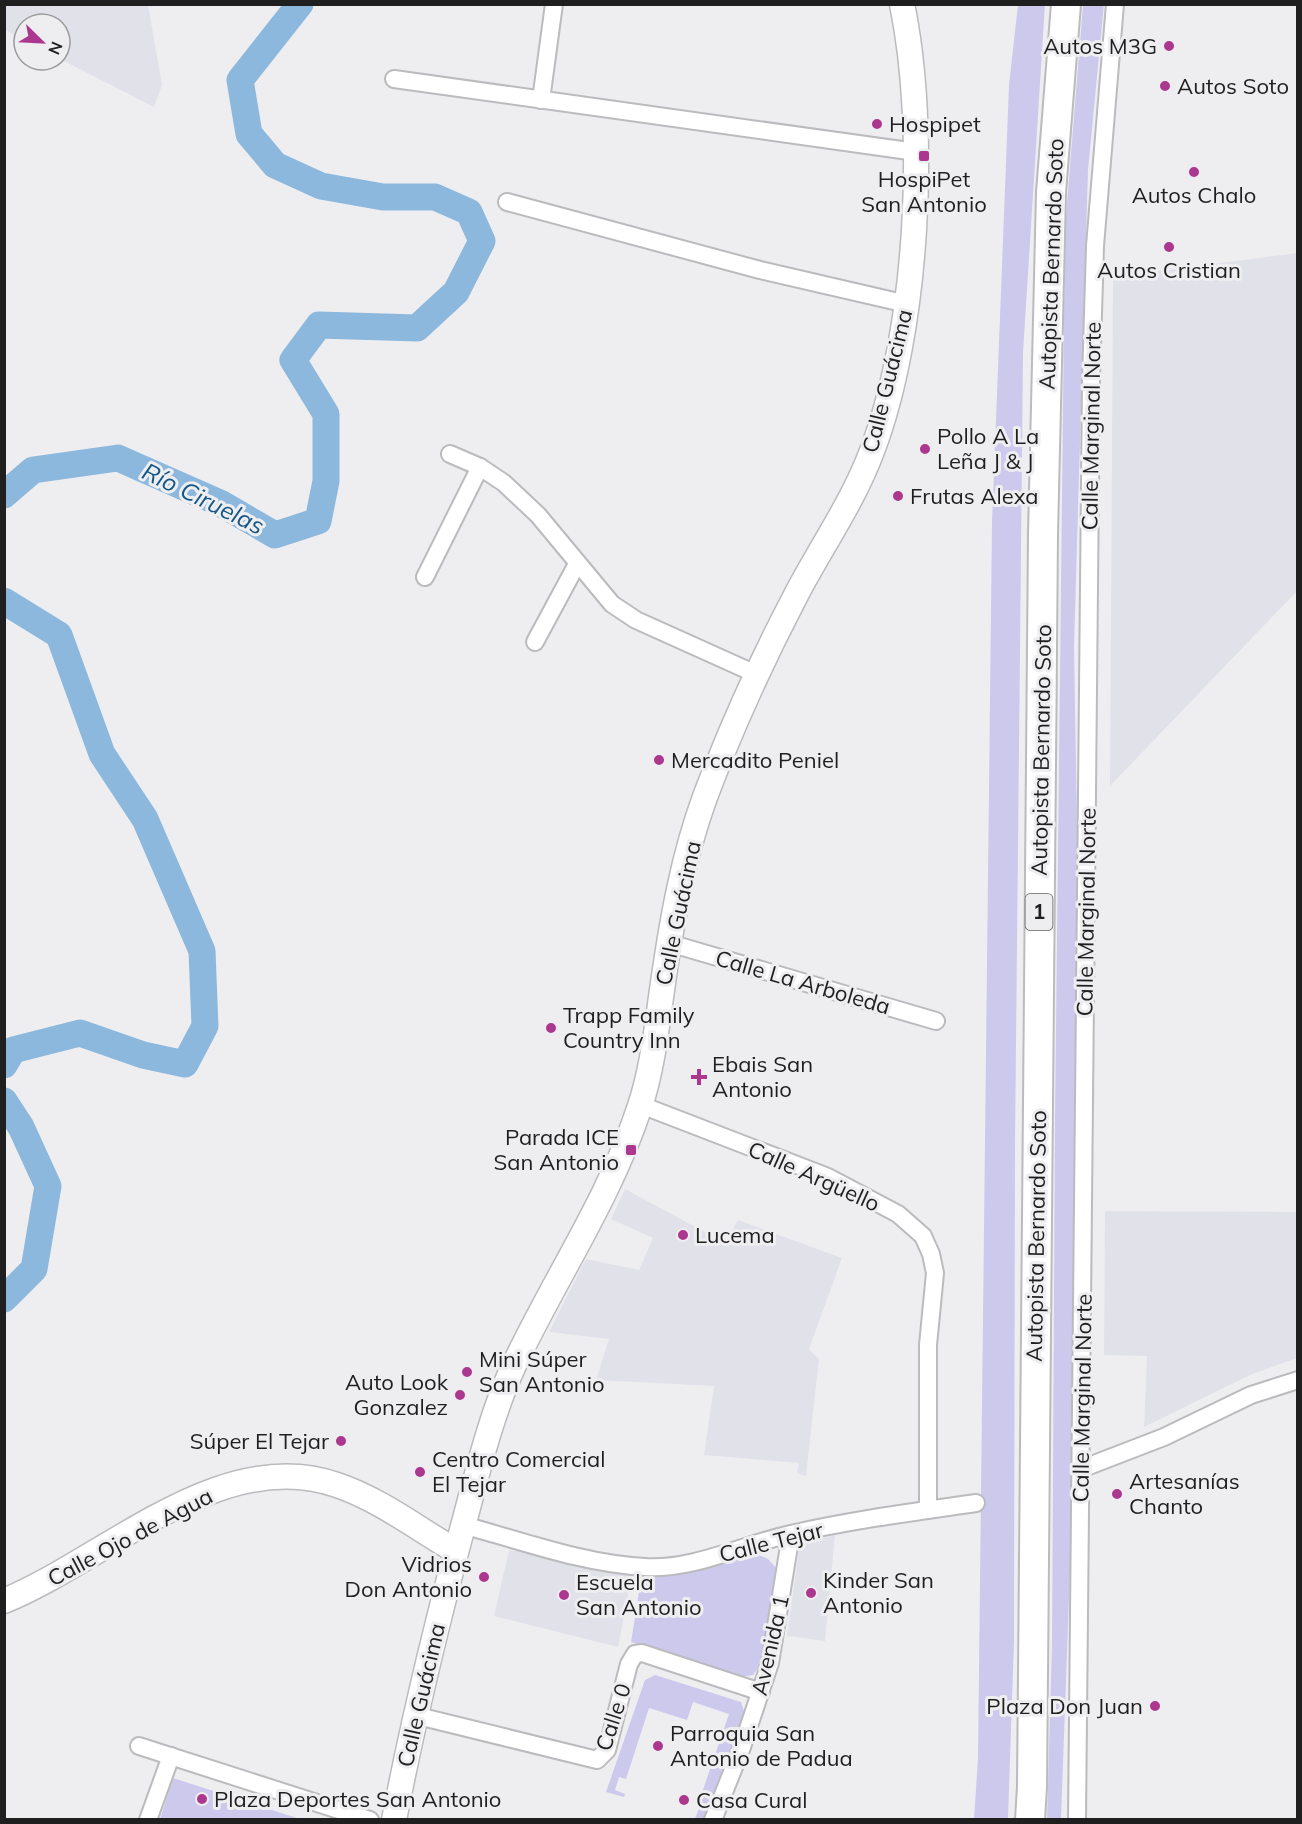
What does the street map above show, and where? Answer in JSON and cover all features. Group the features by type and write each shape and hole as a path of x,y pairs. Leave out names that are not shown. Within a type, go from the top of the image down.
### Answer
{"highway":[{"name":"Autopista Bernardo Soto","path":"1030,1820 1043,522 1051,192 1066,4"}],"main road":[{"name":"Calle Guácima","path":"394,1820 414,1715 492,1423 514,1366 606,1193 641,1105 651,1065 669,943 684,868 705,798 756,674 872,452 893,374 907,303 916,152 911,67 902,4"},
{"name":"Calle Ojo de Agua","path":"4,1601 180,1506 234,1485 261,1478 288,1476 314,1478 339,1485 456,1551"}],"street":[{"path":"541,100 554,4"},
{"name":"Calle Marginal Norte","path":"1077,1820 1091,381 1095,246 1115,4"},
{"path":"394,80 916,152"},
{"path":"507,202 760,270 907,303"},
{"path":"450,454 480,467 504,483 538,515 612,604 636,620 756,674"},
{"path":"425,577 480,467"},
{"path":"535,642 577,564"},
{"name":"Calle La Arboleda","path":"669,943 936,1021"},
{"name":"Calle Argüello","path":"641,1105 828,1177 898,1214 923,1236 935,1273 928,1345 928,1510"},
{"path":"1081,1470 1164,1437 1251,1395 1298,1380"},
{"name":"Calle Tejar","path":"463,1525 568,1553 646,1567 704,1558 791,1534 976,1503"},
{"name":"Avenida 1","path":"713,1820 761,1692 776,1633 791,1534"},
{"name":"Calle 0","path":"414,1715 597,1760 607,1750 629,1664 635,1654 642,1653 761,1692"},
{"path":"139,1746 370,1820"},
{"path":"148,1820 171,1756"}],"shaded area":[{"path":"1045,4 1023,353 1015,1145 1014,1641 1008,1819 974,1820 978,1758 992,523 1009,85 1018,5"},
{"path":"1104,4 1088,170 1074,647 1078,884 1071,1543 1061,1819 1047,1820 1052,1644 1055,1118 1065,228 1083,5"},
{"path":"4,5 148,5 162,85 154,107 72,65 72,12 12,12 12,34 5,30"},
{"path":"1297,253 1297,591 1110,786 1113,277"},
{"path":"625,1189 725,1243 738,1220 842,1258 809,1349 819,1359 806,1476 797,1473 799,1463 704,1455 714,1386 596,1380 609,1339 549,1332 586,1259 639,1270 653,1238 611,1219"},
{"path":"1105,1211 1297,1212 1297,1358 1250,1375 1144,1427 1147,1356 1104,1355"},
{"name":"Kinder San Antonio","path":"835,1535 825,1641 787,1636 799,1550 805,1543"},
{"name":"Escuela San Antonio","path":"509,1550 632,1575 618,1647 494,1616"},
{"path":"759,1555 768,1559 777,1569 761,1664 753,1675 740,1677 631,1642 641,1579"},
{"path":"655,1675 741,1702 745,1714 703,1819 695,1819 699,1808 697,1807 729,1714 693,1702 687,1720 649,1708 626,1779 619,1777 615,1790 625,1794 624,1797 606,1792 645,1680"},
{"name":"Plaza Deportes San Antonio","path":"173,1778 300,1819 160,1819"}],"waterway":[{"name":"Río Ciruelas","path":"4,495 33,470 118,458 220,503 275,535 318,521 326,481 326,414 293,360 319,325 417,328 456,292 482,241 469,212 435,197 383,197 321,186 275,165 249,134 240,80 300,4"},
{"name":"Río Ciruelas","path":"4,601 59,635 102,754 145,819 202,951 205,1026 185,1064 143,1055 80,1033 13,1050 4,1065"},
{"name":"Río Ciruelas","path":"4,1101 21,1127 48,1186 34,1269 4,1299"}],"place":[{"name":"Autos M3G","path":"1169,46"},
{"name":"Autos Soto","path":"1165,86"},
{"name":"Hospipet","path":"877,124"},
{"name":"HospiPet San Antonio","path":"924,156"},
{"name":"Autos Chalo","path":"1194,172"},
{"name":"Autos Cristian","path":"1169,247"},
{"name":"Pollo A La Leña J & J","path":"925,449"},
{"name":"Frutas Alexa","path":"898,496"},
{"name":"Mercadito Peniel","path":"659,760"},
{"name":"Trapp Family Country Inn","path":"551,1028"},
{"name":"Ebais San Antonio","path":"699,1077"},
{"name":"Parada ICE San Antonio","path":"631,1150"},
{"name":"Lucema","path":"683,1235"},
{"name":"Mini Súper San Antonio","path":"467,1372"},
{"name":"Auto Look Gonzalez","path":"460,1395"},
{"name":"Súper El Tejar","path":"341,1441"},
{"name":"Centro Comercial El Tejar","path":"420,1472"},
{"name":"Artesanías Chanto","path":"1117,1494"},
{"name":"Vidrios Don Antonio","path":"484,1577"},
{"name":"Kinder San Antonio","path":"811,1593"},
{"name":"Escuela San Antonio","path":"564,1595"},
{"name":"Plaza Don Juan","path":"1155,1706"},
{"name":"Parroquia San Antonio de Padua","path":"658,1746"},
{"name":"Plaza Deportes San Antonio","path":"202,1799"},
{"name":"Casa Cural","path":"684,1800"}]}
